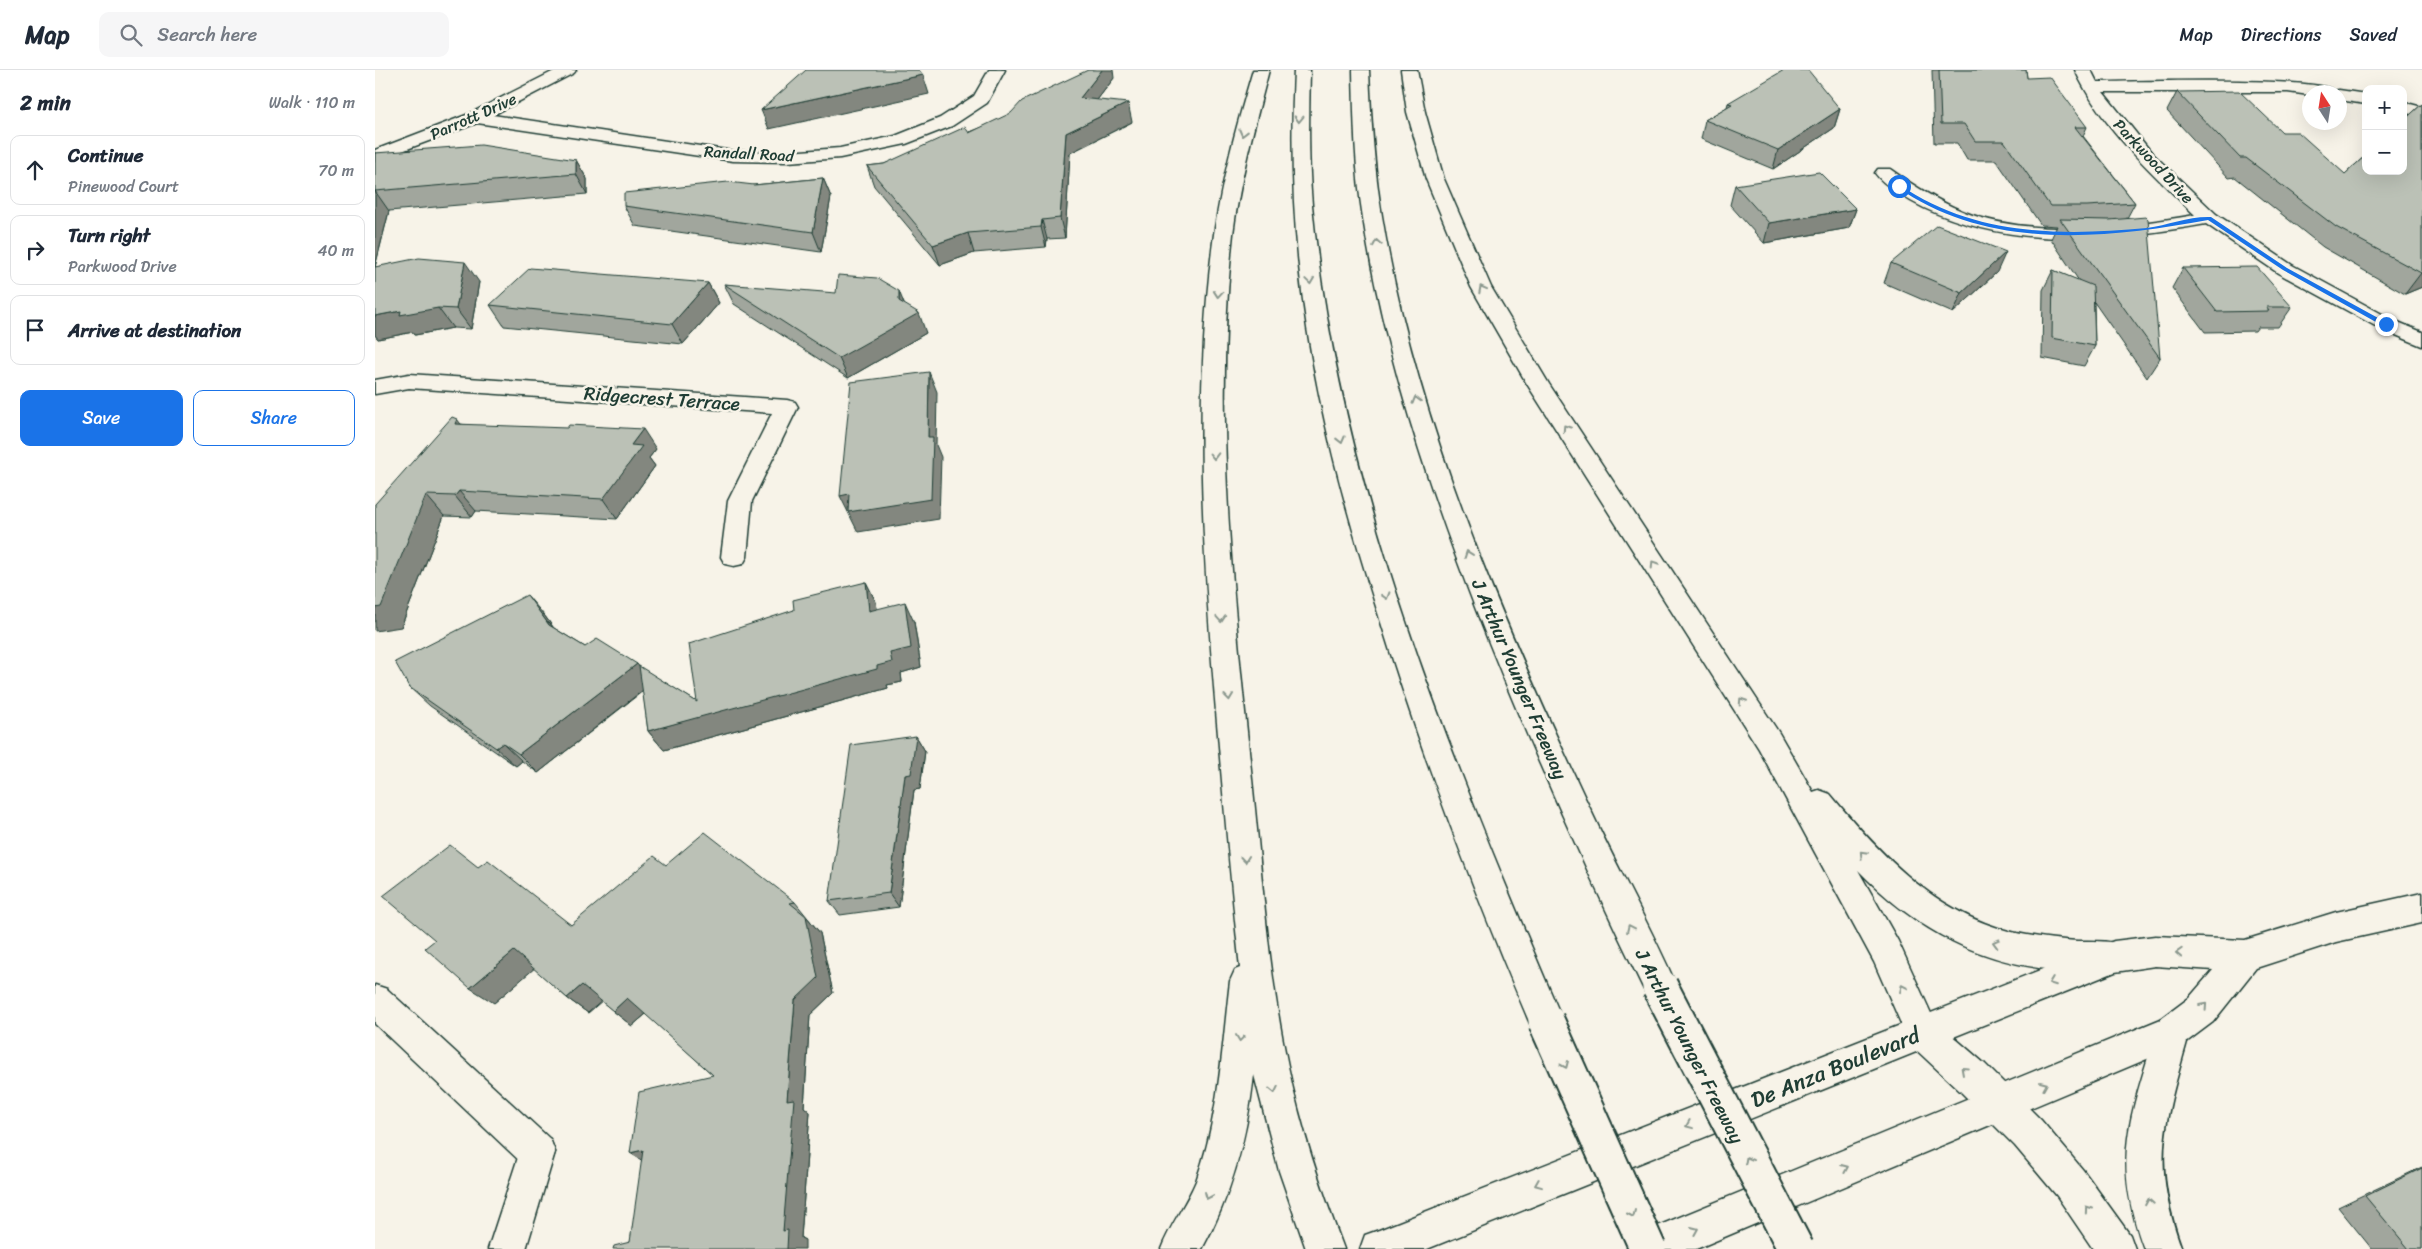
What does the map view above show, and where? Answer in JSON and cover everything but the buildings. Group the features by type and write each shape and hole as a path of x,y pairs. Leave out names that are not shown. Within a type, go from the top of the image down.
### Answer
{"main road":[{"name":"Parrott Drive","path":"375,156 475,118 568,70"},
{"name":"Randall Road","path":"475,118 733,156 788,157 832,153 900,140 946,122 981,99 997,70"},
{"path":"1261,70 1236,160 1217,305 1214,405 1216,540 1219,593 1265,1039 1274,1091 1286,1142 1325,1249"},
{"path":"1302,70 1299,160 1308,268 1325,369 1369,545 1416,691 1485,874 1546,1021 1649,1249 2173,1031 2201,1010 2245,956"},
{"name":"J Arthur Younger Freeway","path":"1361,70 1364,150 1381,263 1402,353 1435,461 1481,589 1587,837 1660,987 1796,1249"},
{"path":"1409,70 1416,112 1435,179 1464,252 1481,287 1529,370 1769,742 1886,952 1922,1032 1999,1103 2028,1133 2070,1183 2116,1249"},
{"path":"2087,78 2302,89"},
{"name":"Parkwood Drive","path":"2087,78 2145,157 2209,218 2285,269 2386,324 2422,340"},
{"path":"2347,95 2362,97"},
{"path":"2407,108 2422,112"},
{"path":"1884,173 1922,202 1963,220 2013,230 2065,234 2108,233 2152,229 2209,218"},
{"name":"Ridgecrest Terrace","path":"375,387 409,380 787,406 740,501 734,557"},
{"path":"1769,742 1839,829 1862,853 1887,878 1940,918 1964,932 2048,955 2114,957"},
{"name":"De Anza Boulevard","path":"1379,1249 2114,957 2155,952 2245,956 2336,927 2422,908"},
{"path":"1180,1249 1210,1193 1223,1155 1253,937"},
{"path":"375,1001 537,1152 507,1249"},
{"path":"2163,1249 2151,1212 2144,1159 2146,1133 2173,1031"}],"route":[{"path":"1899,186 1922,202 1963,220 2013,230 2065,234 2108,233 2152,229 2209,218 2285,269 2386,324"}]}
